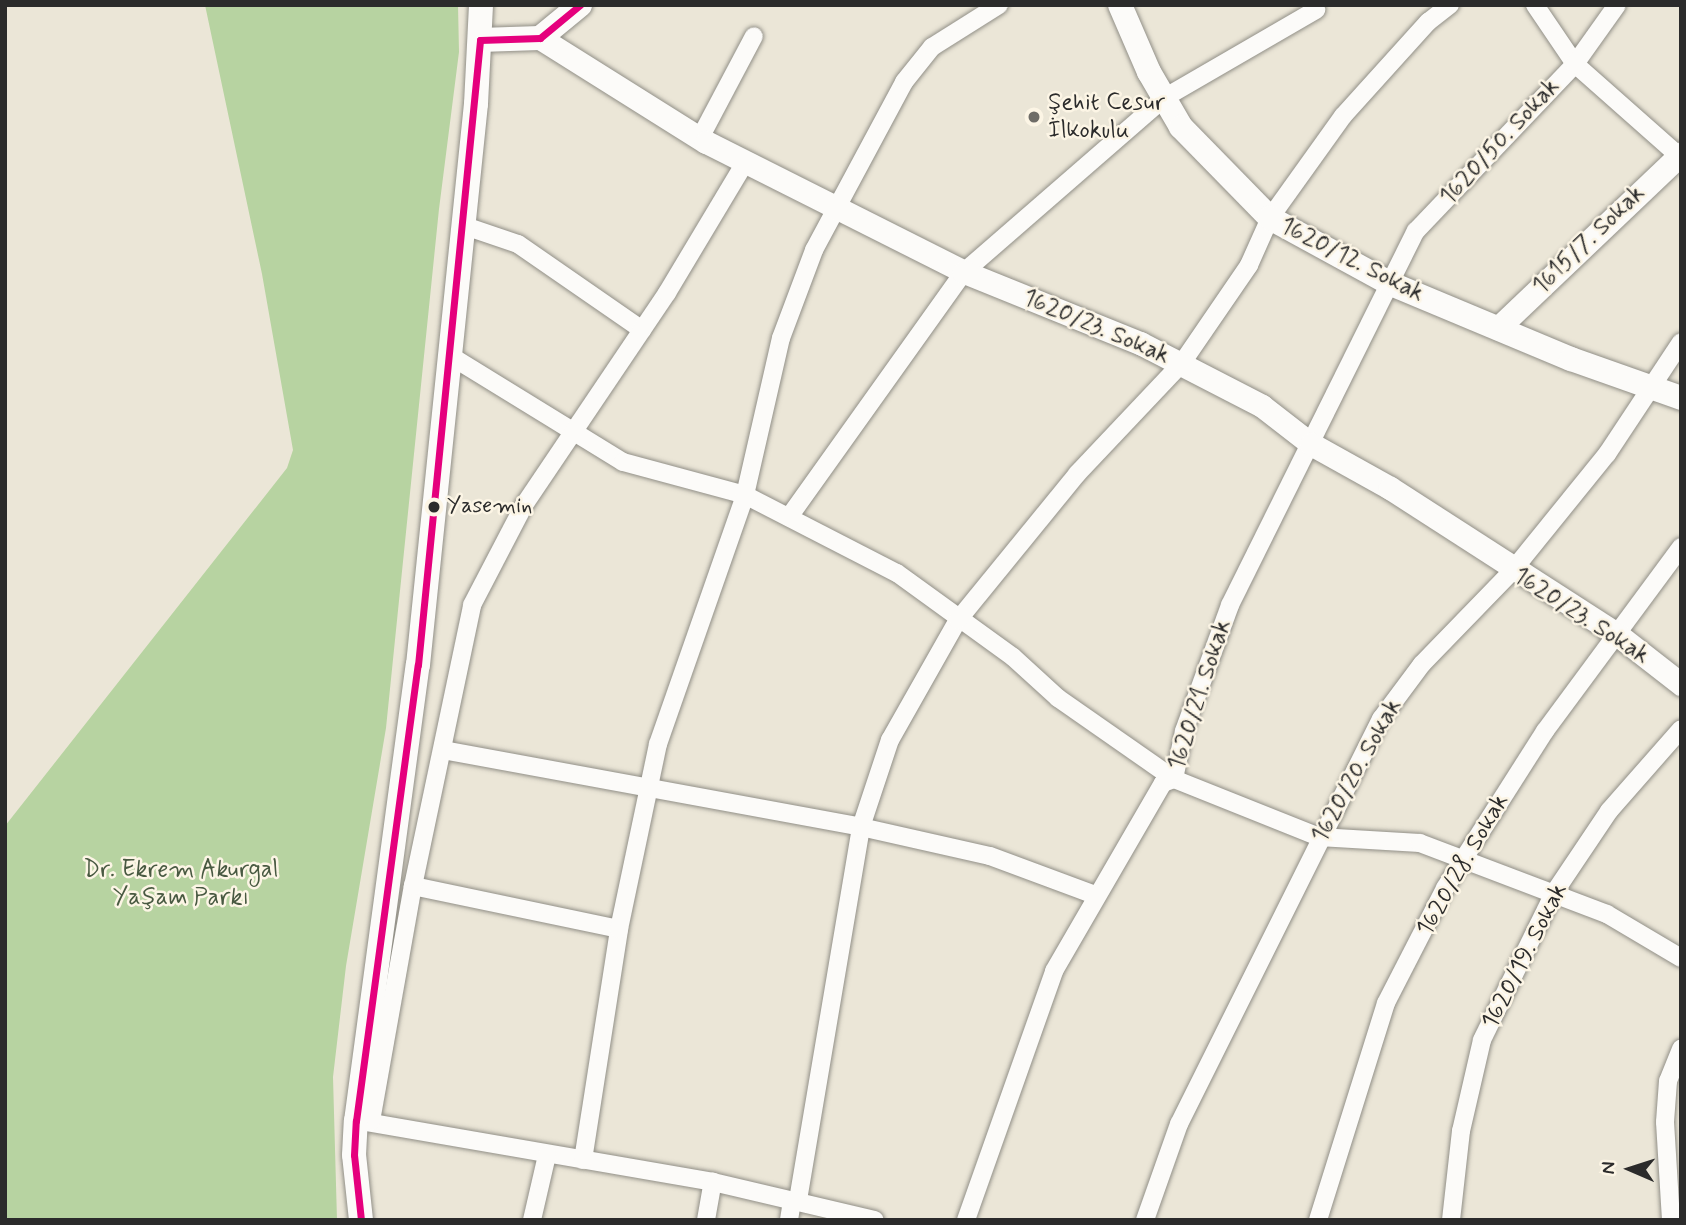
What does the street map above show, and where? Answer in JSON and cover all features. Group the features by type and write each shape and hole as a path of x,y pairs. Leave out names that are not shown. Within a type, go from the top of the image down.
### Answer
{"main road":[{"path":"361,1220 354,1155 364,1121 418,665 480,40 481,5"},
{"path":"480,40 540,38 580,5"},
{"name":"1620/12. Sokak","path":"1120,5 1164,99 1181,127 1270,218 1389,282 1498,328 1681,398"}],"street":[{"path":"583,1160 619,929 659,744 746,495 781,338 814,250 918,65 932,47 999,5"},
{"path":"789,1220 795,1200 861,827 890,740 958,620 1077,474 1182,363 1249,265 1270,218 1343,116 1428,22 1450,5"},
{"path":"1535,5 1575,64 1679,155"},
{"name":"1620/50. Sokak","path":"1389,282 1416,231 1575,64 1617,5"},
{"path":"789,517 964,272 1164,99 1308,10"},
{"path":"700,138 754,36"},
{"name":"1620/23. Sokak","path":"540,38 700,138 837,205 964,272 1182,363 1262,406 1311,444 1390,488 1513,570 1618,635 1681,684"},
{"name":"1615/7. Sokak","path":"1498,328 1679,155"},
{"path":"746,161 642,330 524,505 472,605 364,1121 713,1182 875,1220"},
{"path":"462,225 518,244 642,330"},
{"name":"1620/21. Sokak","path":"966,1220 1050,983 1095,895 1163,783 1174,779 1184,731 1230,605 1389,282"},
{"name":"1620/20. Sokak","path":"1145,1220 1179,1125 1319,837 1381,719 1422,664 1513,570 1607,454 1681,342"},
{"path":"449,355 624,462 746,495 897,573 958,620 1013,657 1058,698 1174,779 1319,837 1420,843 1607,914 1681,958"},
{"name":"1620/28. Sokak","path":"1318,1220 1386,1003 1462,858 1545,731 1681,547"},
{"name":"1620/19. Sokak","path":"1451,1220 1461,1131 1482,1040 1554,893 1609,810 1681,729"},
{"path":"443,750 650,785 861,827 990,856 1095,895"},
{"path":"413,886 619,929"},
{"path":"1671,1220 1665,1122 1668,1081 1681,1049"},
{"path":"532,1220 547,1154"},
{"path":"706,1220 713,1182"}],"green space":[{"name":"Dr. Ekrem Akurgal Yaşam Parkı","path":"205,5 458,5 459,52 439,209 386,728 346,966 333,1077 337,1220 5,1220 5,826 287,468 293,450 262,274"}],"transit line":[{"path":"361,1220 354,1155 356,1121 418,665 480,40 540,38 580,5"}],"place":[{"name":"Şehit Cesur İlkokulu","path":"1034,117"},
{"name":"Yasemin","path":"434,507"}]}
